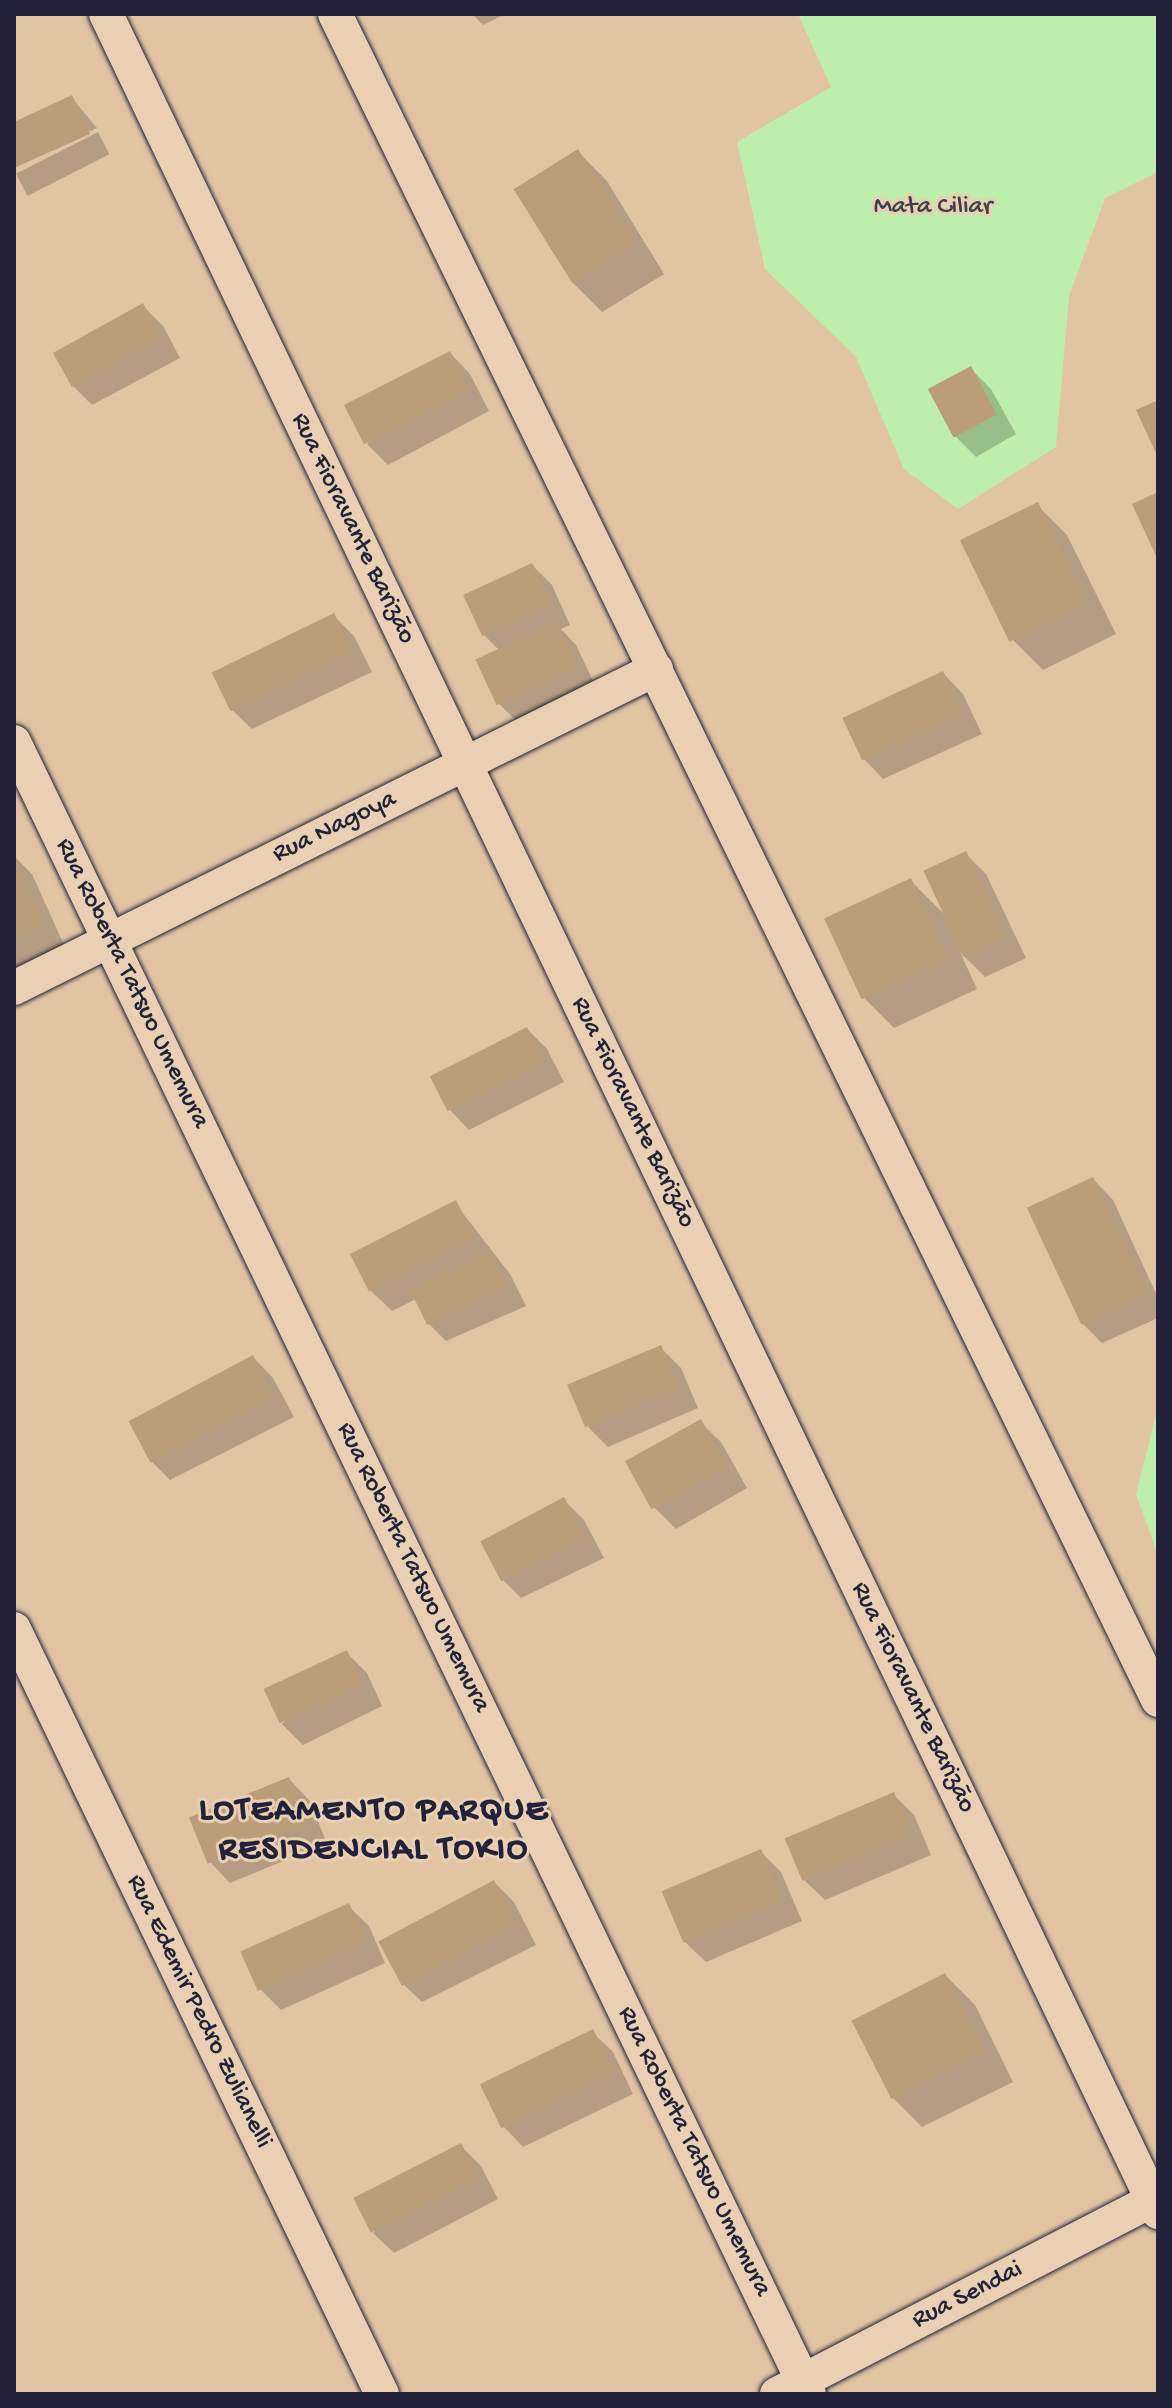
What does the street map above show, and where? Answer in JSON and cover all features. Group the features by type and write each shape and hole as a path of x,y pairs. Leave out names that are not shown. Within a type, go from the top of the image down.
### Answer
{"street":[{"name":"Rua Fioravante Barizão","path":"106,14 1156,2203"},
{"path":"335,14 1158,1700"},
{"name":"Rua Nagoya","path":"14,988 656,669"},
{"name":"Rua Roberta Tatsuo Umemura","path":"14,742 797,2390"},
{"name":"Rua Edemir Pedro Zulianelli","path":"14,1629 382,2394"},
{"name":"Rua Sendai","path":"797,2390 1156,2203"}],"green space":[{"name":"Mata Ciliar","path":"798,14 1158,14 1158,172 1105,198 1069,296 1056,447 958,509 904,469 856,357 765,269 737,142 831,87"},
{"path":"1158,1407 1158,1555 1136,1494"}],"building":[{"path":"72,95 90,134 14,168 14,122"},
{"path":"578,149 636,242 572,283 514,189"},
{"path":"143,303 162,337 72,387 53,353"},
{"path":"450,351 470,390 364,444 344,405"},
{"path":"971,366 997,415 954,438 928,389"},
{"path":"1158,400 1158,458 1136,410"},
{"path":"1158,492 1158,560 1132,504"},
{"path":"1038,502 1088,604 1009,642 960,540"},
{"path":"532,563 551,604 482,636 463,595"},
{"path":"334,613 353,652 231,711 212,673"},
{"path":"556,622 577,667 496,705 475,660"},
{"path":"943,671 963,714 862,761 842,718"},
{"path":"966,851 1006,937 964,957 923,871"},
{"path":"14,856 45,924 14,938"},
{"path":"911,878 949,959 862,999 824,919"},
{"path":"527,1027 545,1062 448,1111 430,1076"},
{"path":"1093,1177 1148,1294 1081,1325 1027,1208"},
{"path":"456,1200 475,1237 369,1291 350,1254"},
{"path":"490,1251 507,1286 427,1325 410,1290"},
{"path":"661,1345 679,1387 585,1427 567,1385"},
{"path":"253,1355 275,1396 151,1463 129,1421"},
{"path":"701,1419 728,1467 652,1509 625,1461"},
{"path":"564,1497 585,1537 501,1581 480,1542"},
{"path":"347,1650 363,1684 280,1723 264,1689"},
{"path":"289,1777 308,1823 208,1864 189,1817"},
{"path":"894,1792 912,1834 802,1881 784,1838"},
{"path":"761,1849 783,1901 683,1943 662,1891"},
{"path":"494,1880 517,1924 402,1986 378,1942"},
{"path":"349,1903 366,1942 258,1991 240,1951"},
{"path":"945,1973 985,2051 891,2099 851,2021"},
{"path":"593,2029 614,2073 501,2128 480,2084"},
{"path":"461,2143 479,2178 371,2233 353,2198"}],"district":[{"name":"LOTEAMENTO PARQUE RESIDENCIAL TOKIO","path":"374,1832"}]}
